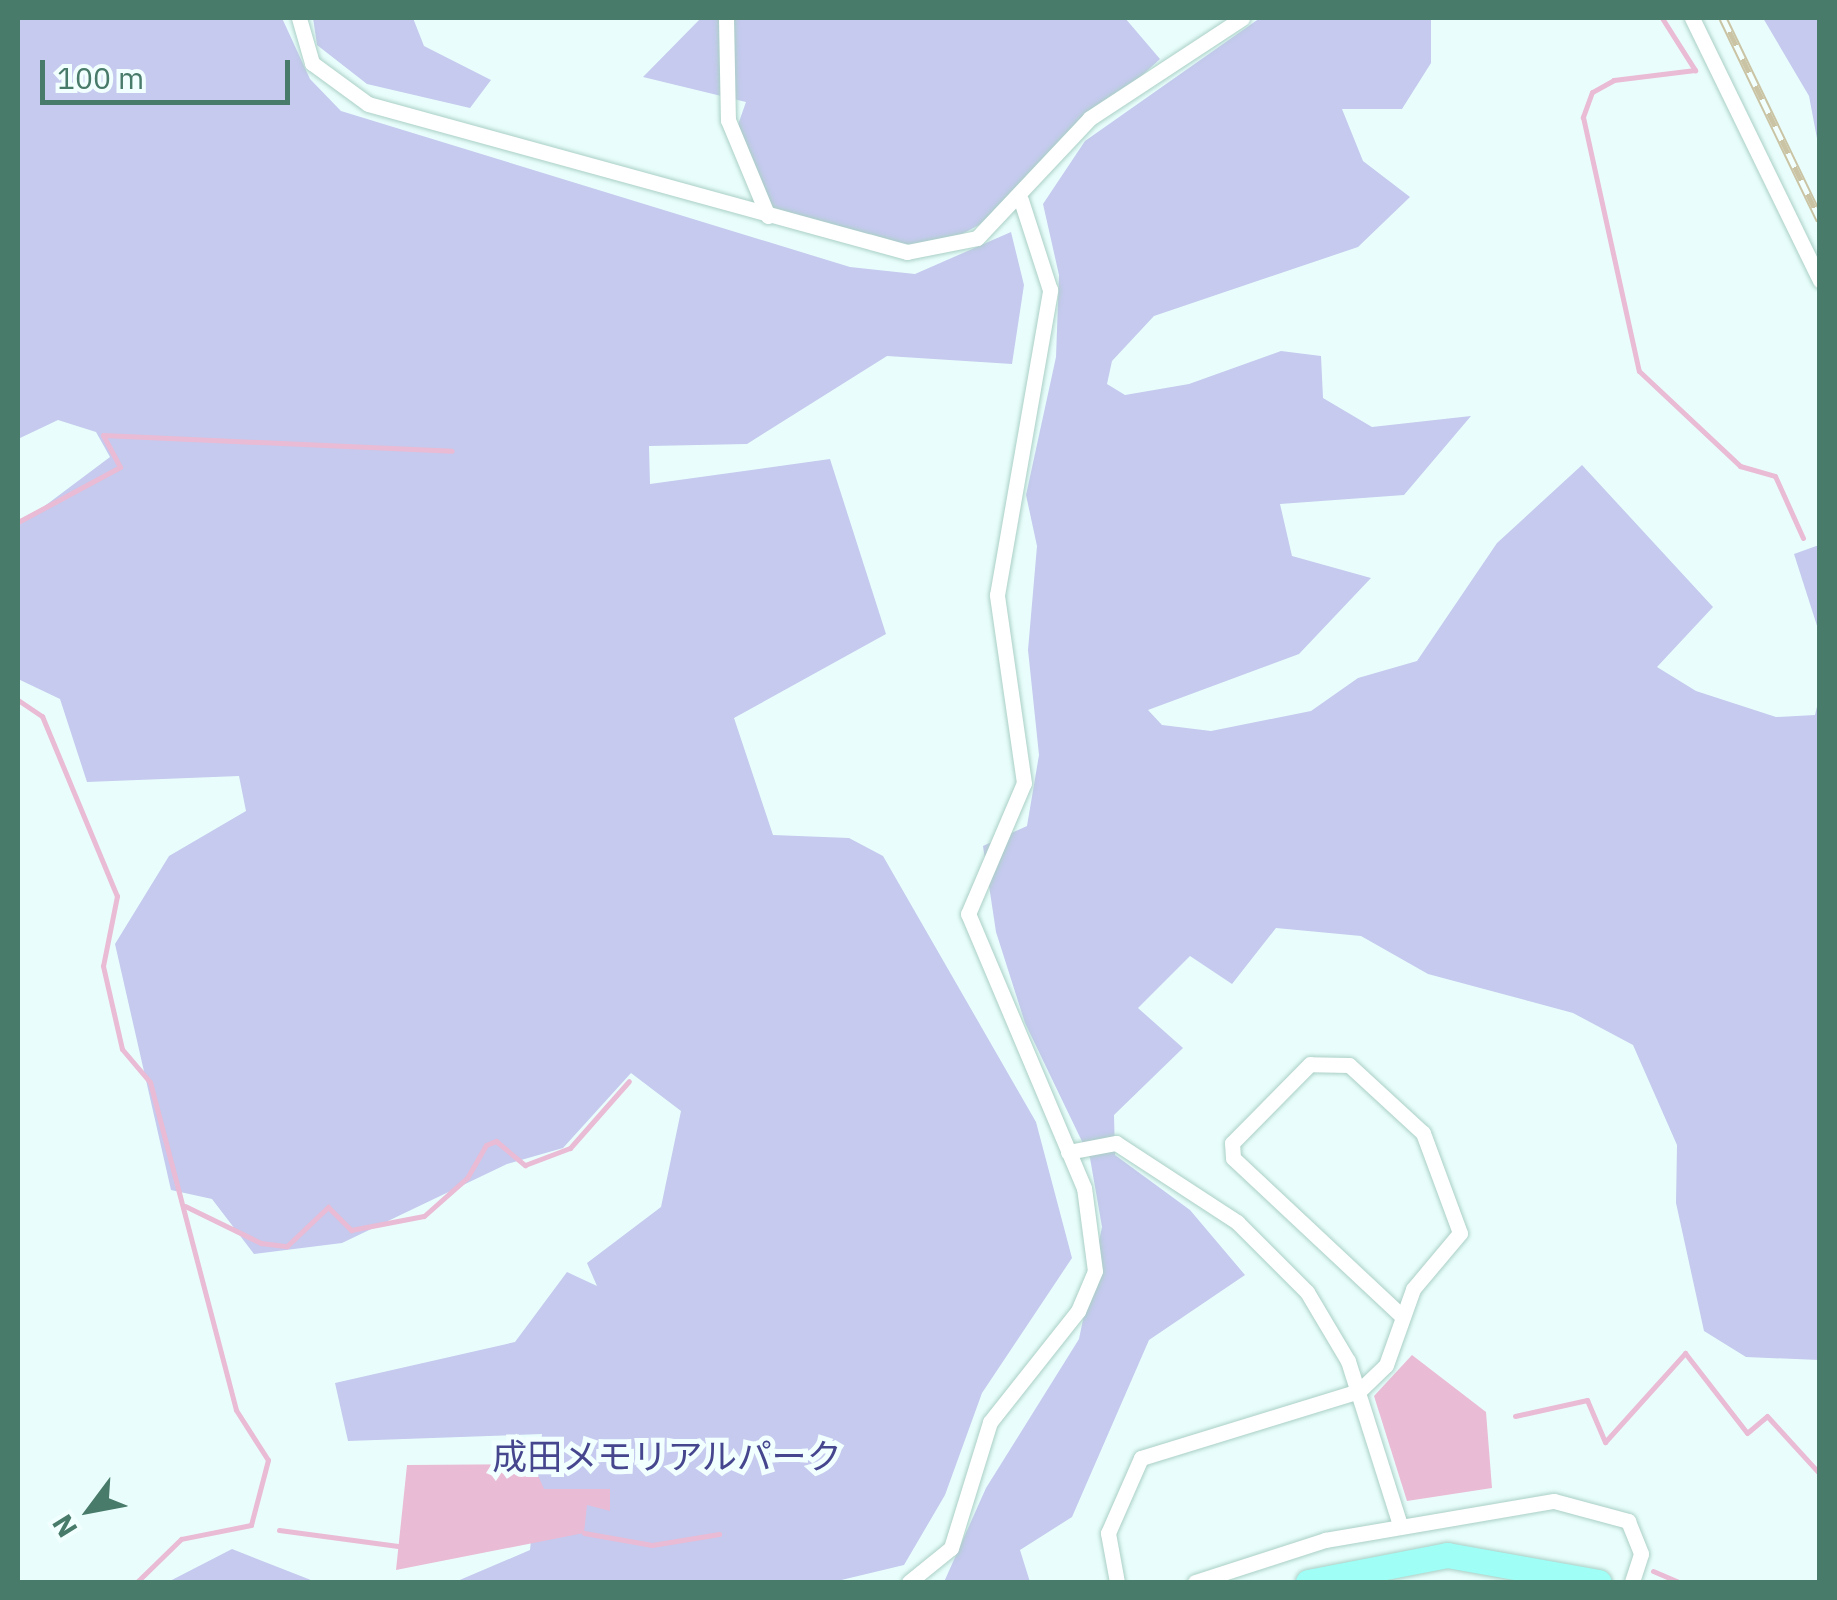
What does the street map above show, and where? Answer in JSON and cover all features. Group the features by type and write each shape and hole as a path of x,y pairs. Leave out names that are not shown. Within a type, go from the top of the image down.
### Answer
{"main road":[{"path":"1308,1582 1446,1556 1545,1576 1600,1582"}],"street":[{"path":"299,18 312,63 368,104 881,248 936,252 977,238 1021,200 1039,168 1090,118 1242,18"},
{"path":"726,18 728,120 768,216"},
{"path":"1692,18 1820,280"},
{"path":"908,1582 951,1548 990,1422 1090,1293 1093,1216 968,914 1024,783 997,594 1050,290 1046,255 1021,200"},
{"path":"1117,1582 1108,1533 1141,1458 1360,1391 1386,1365 1401,1314 1460,1232 1444,1179 1424,1133 1356,1070 1310,1064 1232,1143 1233,1158 1401,1314"},
{"path":"1068,1152 1116,1143 1237,1222 1307,1292 1360,1391 1400,1525"},
{"path":"1194,1582 1400,1525 1554,1501 1590,1506 1636,1530 1632,1582"}],"green space":[{"name":"成田メモリアルパーク","path":"18,18 282,18 310,79 341,111 850,267 915,274 1011,232 1024,285 1012,364 887,356 747,444 649,446 650,484 830,459 886,634 734,718 773,835 849,838 883,856 1036,1122 1072,1258 982,1393 945,1495 904,1565 833,1582 455,1582 530,1550 542,1434 348,1441 335,1383 515,1342 567,1272 597,1286 587,1263 661,1207 681,1111 631,1073 563,1148 507,1164 342,1243 254,1254 212,1199 171,1190 115,944 169,856 246,811 239,776 87,782 60,699 18,679 18,526 110,457 96,432 58,420 18,439"},
{"path":"313,18 413,18 424,46 491,80 470,108 367,84 317,45"},
{"path":"701,18 1125,18 1160,59 979,225 945,243 878,245 769,207 733,139 746,102 643,77"},
{"path":"1260,18 1431,18 1431,63 1402,109 1342,109 1363,161 1410,197 1358,247 1154,316 1112,361 1107,384 1125,395 1189,384 1281,351 1321,356 1323,398 1372,427 1471,416 1404,495 1280,504 1292,556 1371,578 1299,654 1148,710 1162,725 1211,731 1311,711 1358,678 1417,661 1497,543 1582,465 1713,607 1657,667 1696,691 1776,717 1815,715 1819,698 1819,1360 1746,1357 1704,1331 1676,1203 1677,1145 1633,1045 1573,1013 1428,974 1361,936 1276,928 1232,984 1190,956 1138,1008 1183,1048 1114,1115 1115,1155 1190,1210 1245,1275 1149,1340 1072,1517 1020,1550 1030,1582 944,1582 986,1488 1079,1339 1102,1227 1090,1158 1025,1023 996,932 983,846 1027,826 1039,755 1028,650 1037,546 1026,495 1056,357 1059,275 1043,204 1085,141"},
{"path":"1763,18 1819,18 1819,149 1809,96"},
{"path":"1819,545 1819,632 1794,554"},
{"path":"232,1549 316,1582 168,1582"}],"shaded area":[{"path":"1412,1355 1486,1412 1492,1488 1407,1501 1374,1396"},
{"path":"533,1464 544,1489 610,1489 610,1511 587,1505 584,1533 396,1570 407,1465"}],"waterway":[{"path":"1662,18 1695,70 1614,80 1592,92 1583,117 1639,371 1740,466 1775,476 1803,538"},
{"path":"18,522 120,467 103,435 452,451"},
{"path":"18,700 42,716 117,896 103,966 122,1049 150,1082 236,1410 268,1460 251,1525 181,1539 137,1582"},
{"path":"185,1206 261,1243 287,1246 328,1207 351,1230 424,1216 467,1178 486,1145 496,1141 525,1165 570,1148 629,1081"},
{"path":"1515,1416 1587,1400 1605,1442 1685,1353 1747,1433 1767,1416 1820,1474"},
{"path":"279,1530 398,1546"},
{"path":"584,1533 652,1545 719,1534"},
{"path":"1653,1571 1679,1582"}],"railway":[{"path":"1723,18 1820,220"}]}
